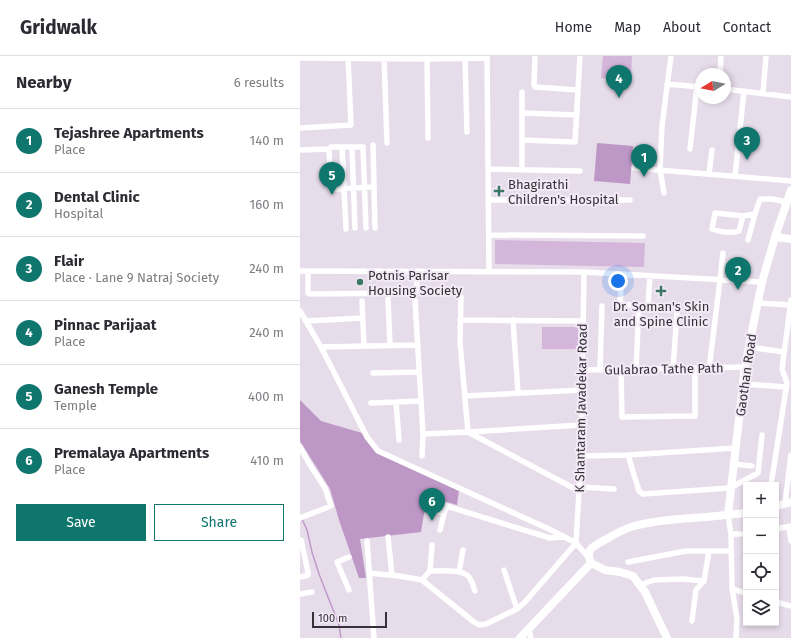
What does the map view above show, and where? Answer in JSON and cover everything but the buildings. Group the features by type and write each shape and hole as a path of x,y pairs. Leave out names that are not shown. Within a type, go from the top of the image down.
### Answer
{"street":[{"path":"535,56 535,87 578,90"},
{"path":"522,140 575,142 580,56"},
{"path":"664,193 660,170 662,126 671,56"},
{"path":"720,68 721,56"},
{"path":"763,93 766,56"},
{"path":"300,128 351,125 348,57"},
{"path":"465,57 466,132"},
{"path":"303,58 487,57 489,272"},
{"path":"384,58 387,143"},
{"path":"427,58 428,138"},
{"path":"667,84 695,87"},
{"path":"731,90 791,97"},
{"path":"735,176 744,91"},
{"path":"522,92 522,170"},
{"path":"690,149 697,104"},
{"path":"522,113 577,115"},
{"path":"373,145 375,228"},
{"path":"300,150 329,149 331,147 363,147 366,228"},
{"path":"342,147 346,229"},
{"path":"352,147 355,228"},
{"path":"329,149 331,188 374,187"},
{"path":"709,174 712,150"},
{"path":"634,168 791,181"},
{"path":"488,169 580,171"},
{"name":"Gaothan Road","path":"728,515 745,368 749,347 762,282 791,190"},
{"path":"748,240 760,199 772,199 787,202"},
{"path":"488,200 630,200"},
{"path":"743,216 739,232 723,232 712,229 715,213 743,216 755,214"},
{"path":"489,235 643,236"},
{"path":"775,237 791,239"},
{"path":"708,369 723,253"},
{"path":"300,271 584,272 762,282"},
{"path":"308,271 309,294 325,294 415,293 418,271"},
{"name":"K Shantaram Javadekar Road","path":"576,543 581,456 584,272"},
{"path":"622,275 620,304 648,306 650,276"},
{"path":"461,297 460,342 468,432"},
{"path":"388,299 390,345"},
{"path":"415,300 423,434 422,456"},
{"path":"362,301 364,346"},
{"path":"758,303 791,302 782,369 787,384 771,482"},
{"path":"636,369 639,305"},
{"path":"600,370 602,306"},
{"path":"300,311 321,347 367,437 378,451 551,530 576,543 590,561 605,570 633,576 645,592 667,638"},
{"path":"673,369 677,312"},
{"path":"306,321 363,318"},
{"path":"460,320 583,321"},
{"path":"513,320 518,393"},
{"path":"321,347 418,344"},
{"path":"749,347 784,352"},
{"name":"Gulabrao Tathe Path","path":"582,370 745,368"},
{"path":"621,370 622,417 695,416 695,369"},
{"path":"373,373 419,372"},
{"path":"743,384 786,387"},
{"path":"465,396 582,390"},
{"path":"371,403 421,400"},
{"path":"396,402 399,440"},
{"path":"423,434 581,425"},
{"path":"468,432 579,489 614,489"},
{"path":"628,455 639,491 643,494 730,488 758,473 762,435"},
{"path":"300,447 325,488 331,506 300,518"},
{"path":"581,456 628,455 736,448"},
{"path":"788,502 791,455"},
{"path":"734,464 752,466"},
{"path":"430,501 550,538 564,537"},
{"path":"440,530 446,506"},
{"path":"432,510 444,513"},
{"path":"521,638 590,561 589,552 592,547 619,531 634,526 663,520 743,512"},
{"path":"728,515 731,534 732,589 737,618 736,638"},
{"path":"779,529 790,527 791,541"},
{"path":"731,534 743,534"},
{"path":"388,538 392,575"},
{"path":"300,578 308,575 301,540"},
{"path":"367,541 374,638"},
{"path":"369,573 422,580 474,622 479,625 486,624 517,609 525,602 576,543"},
{"path":"422,580 430,571 432,545"},
{"path":"459,572 462,550"},
{"path":"692,621 696,590 697,587 704,581 709,551"},
{"path":"628,562 686,552 731,551"},
{"path":"349,557 337,562 349,590"},
{"path":"504,570 517,609"},
{"path":"430,571 459,572 467,575 470,578 475,591"},
{"path":"640,585 654,580 683,579 704,581"},
{"path":"732,589 743,592"},
{"path":"300,594 312,592"},
{"path":"779,603 791,606"},
{"path":"529,629 531,638"}],"shaded area":[{"path":"603,56 632,56 631,79 601,78"},
{"path":"597,143 633,146 630,184 594,181"},
{"path":"495,240 645,243 644,267 495,264"},
{"path":"542,327 578,327 578,349 542,349"},
{"path":"300,400 321,421 362,433 377,453 459,490 457,505 427,496 421,532 360,539 366,578 359,578 330,489 300,441"}],"waterway":[{"path":"302,519 307,530 319,574 339,625 341,638"}],"place":[{"name":"Pinnac Parijaat","path":"619,98"},
{"name":"Flair","path":"747,160"},
{"name":"Tejashree Apartments","path":"644,177"},
{"name":"Bhagirathi Children's Hospital","path":"499,191"},
{"name":"Ganesh Temple","path":"332,195"},
{"name":"Potnis Parisar Housing Society","path":"360,282"},
{"name":"Dental Clinic","path":"738,290"},
{"name":"Dr. Soman's Skin and Spine Clinic","path":"661,291"},
{"name":"Premalaya Apartments","path":"432,521"}]}
